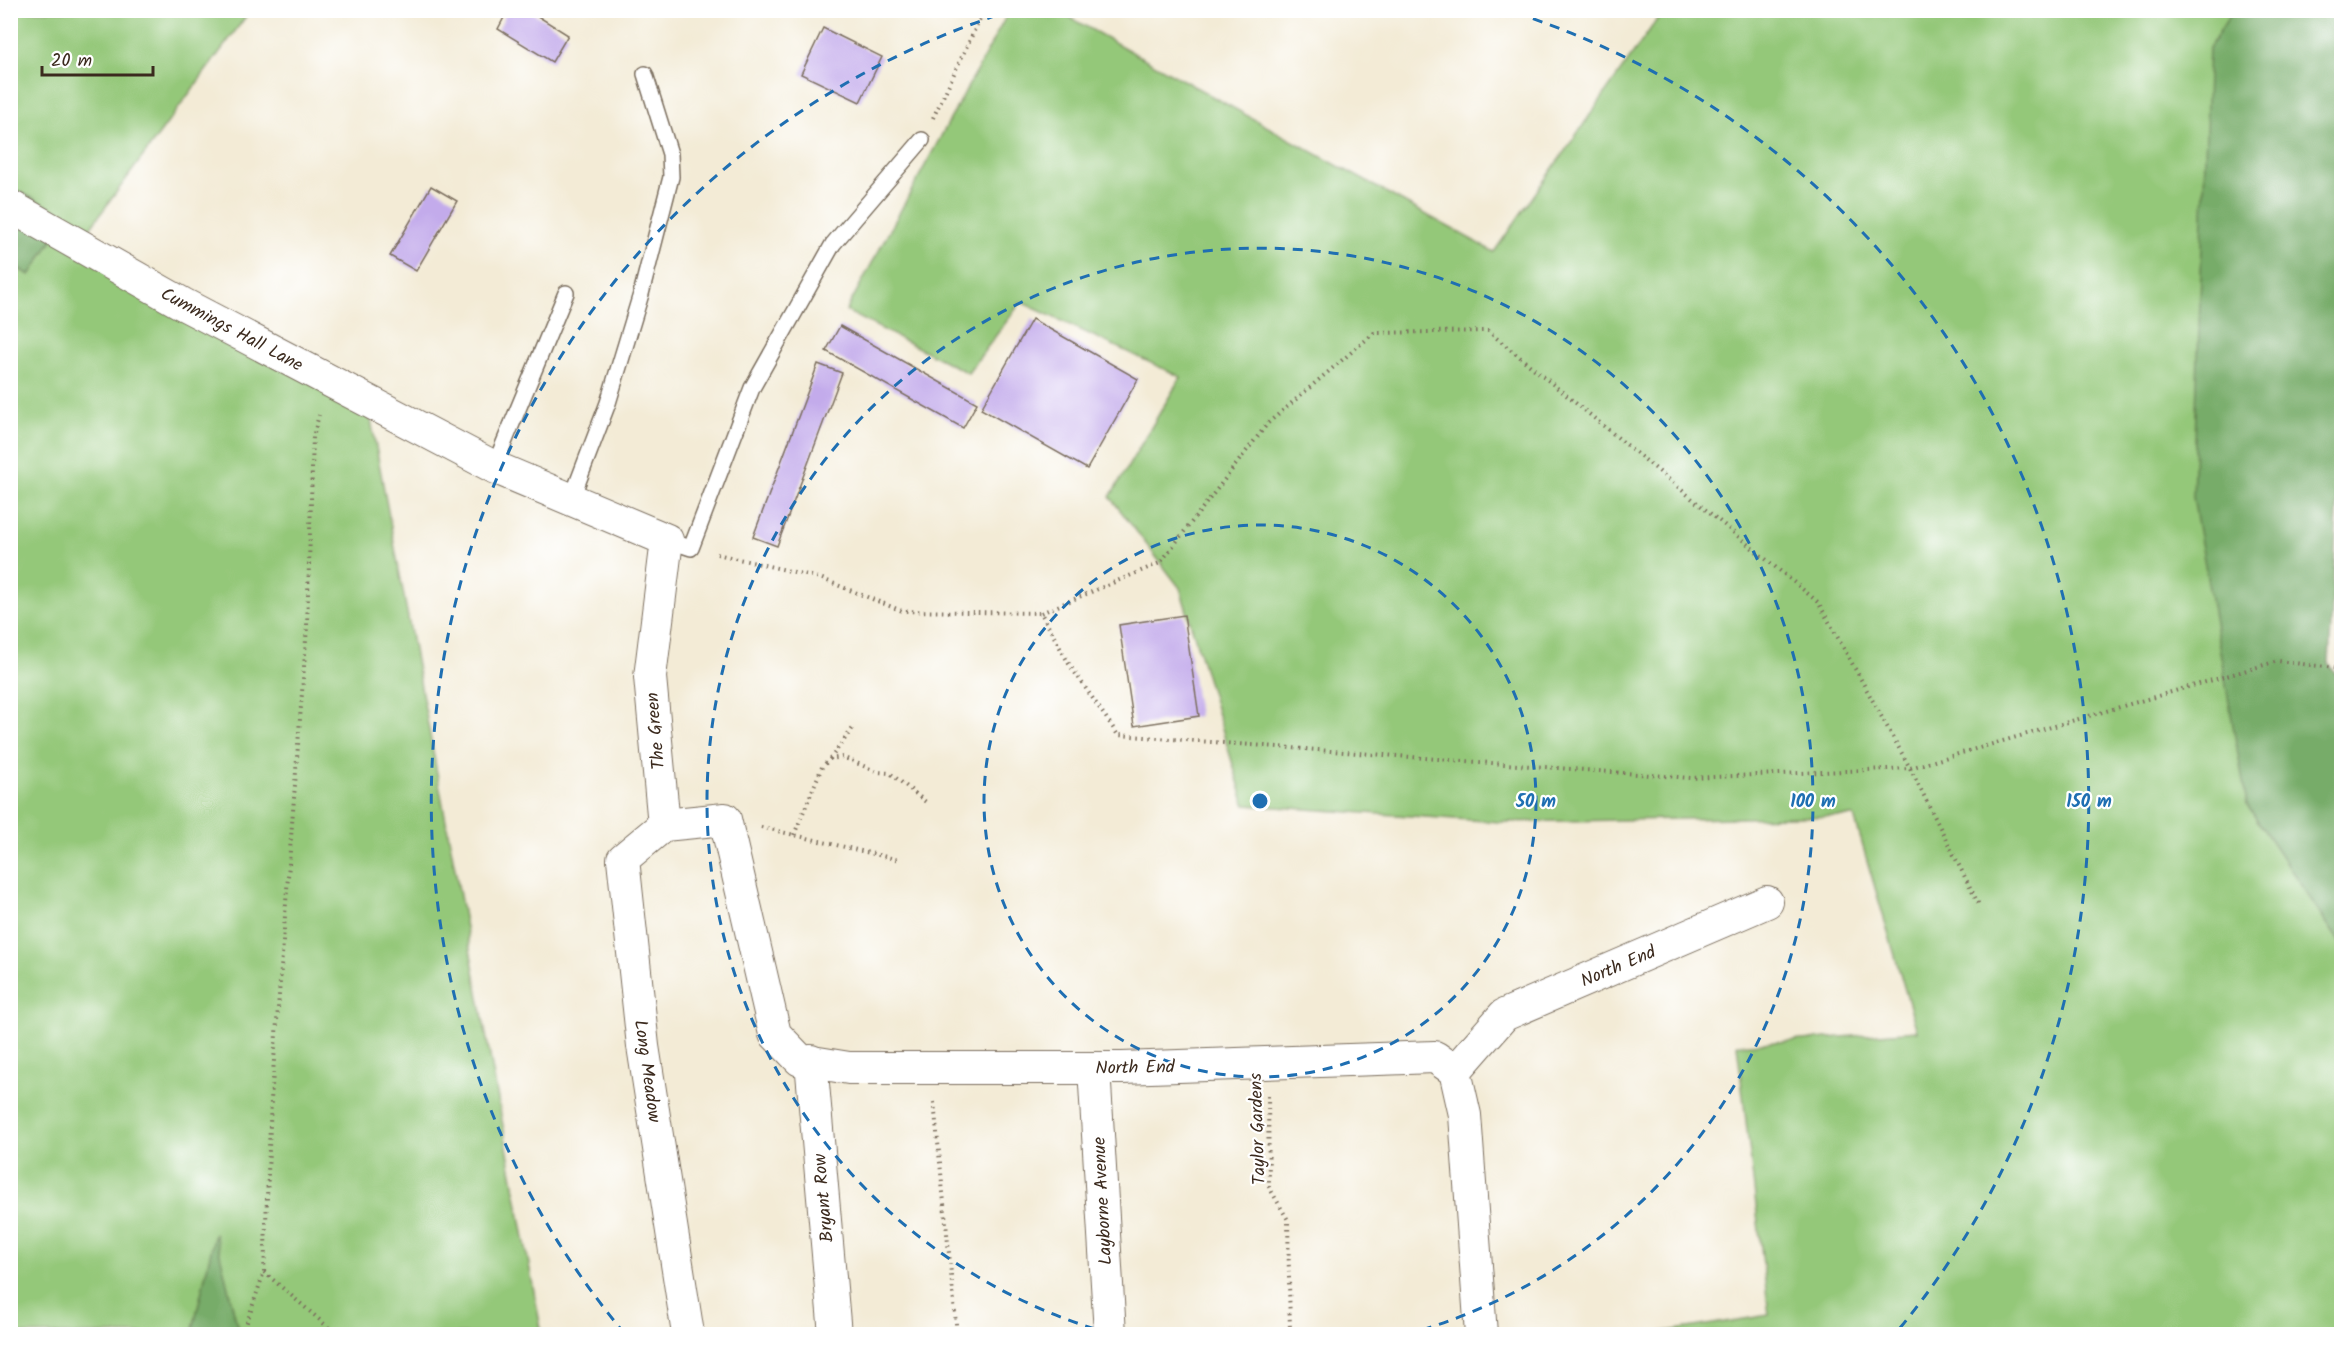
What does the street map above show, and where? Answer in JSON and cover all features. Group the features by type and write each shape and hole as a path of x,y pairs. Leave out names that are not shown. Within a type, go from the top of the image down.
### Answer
{"street":[{"name":"Cummings Hall Lane","path":"10,206 183,304 494,467"},
{"path":"494,467 679,544"},
{"name":"The Green","path":"664,825 650,677 679,544"},
{"path":"664,825 725,819 775,1034 800,1060 810,1061"},
{"name":"Long Meadow","path":"664,825 623,859 643,1046 688,1335"},
{"name":"North End","path":"810,1061 849,1068 1094,1068 1435,1057 1455,1071 1504,1015 1767,902"},
{"name":"Bryant Row","path":"810,1061 835,1335"},
{"name":"Layborne Avenue","path":"1094,1068 1110,1335"},
{"path":"1455,1071 1466,1115 1481,1335"}],"lane":[{"path":"572,500 608,403 641,294 671,177 670,154 645,74"},
{"path":"679,544 752,388 833,244 922,140"},
{"path":"494,467 566,293"}],"path":[{"path":"922,140 984,10"},
{"path":"679,544 820,578 902,611 1041,613 1160,563 1268,423 1374,333 1488,331 1818,602 1910,768 1980,907"},
{"path":"243,1335 264,1272 271,1100 307,627 313,437 327,379"},
{"path":"1041,613 1069,664 1118,735 1691,778 1910,768 2278,661 2341,669"},
{"path":"794,835 822,767 853,728"},
{"path":"830,759 842,758 878,772 890,773 927,803"},
{"path":"725,819 899,860"},
{"name":"Taylor Gardens","path":"1268,1063 1269,1187 1288,1220 1290,1335"},
{"path":"931,1068 957,1335"},
{"path":"264,1272 336,1335"}],"green space":[{"path":"2233,10 2341,11 2342,419 2329,663 2342,684 2341,944 2247,805 2193,497 2209,48"},
{"path":"11,11 250,11 79,243 327,372 371,420 542,1334 239,1334 215,1235 192,1334 11,1334 10,265 30,275 67,216 11,187"},
{"path":"1009,11 1058,11 1494,252 1663,11 2233,11 2209,48 2247,805 2341,944 2341,1334 1650,1334 1769,1315 1737,1045 1917,1031 1854,816 1500,822 1245,805 1180,588 1110,497 1181,377 1021,302 968,373 846,311"},
{"path":"10,187 67,216 30,275 11,264"},
{"path":"215,1233 239,1334 192,1334"}],"building":[{"path":"508,10 528,10 568,35 552,62 498,29"},
{"path":"823,28 882,57 860,102 801,74"},
{"path":"431,186 457,201 416,271 390,256"},
{"path":"1032,319 1138,379 1087,469 981,409"},
{"path":"840,326 977,403 963,428 826,351"},
{"path":"818,364 842,373 777,546 753,537"},
{"path":"1184,615 1199,716 1134,726 1119,625"}]}
